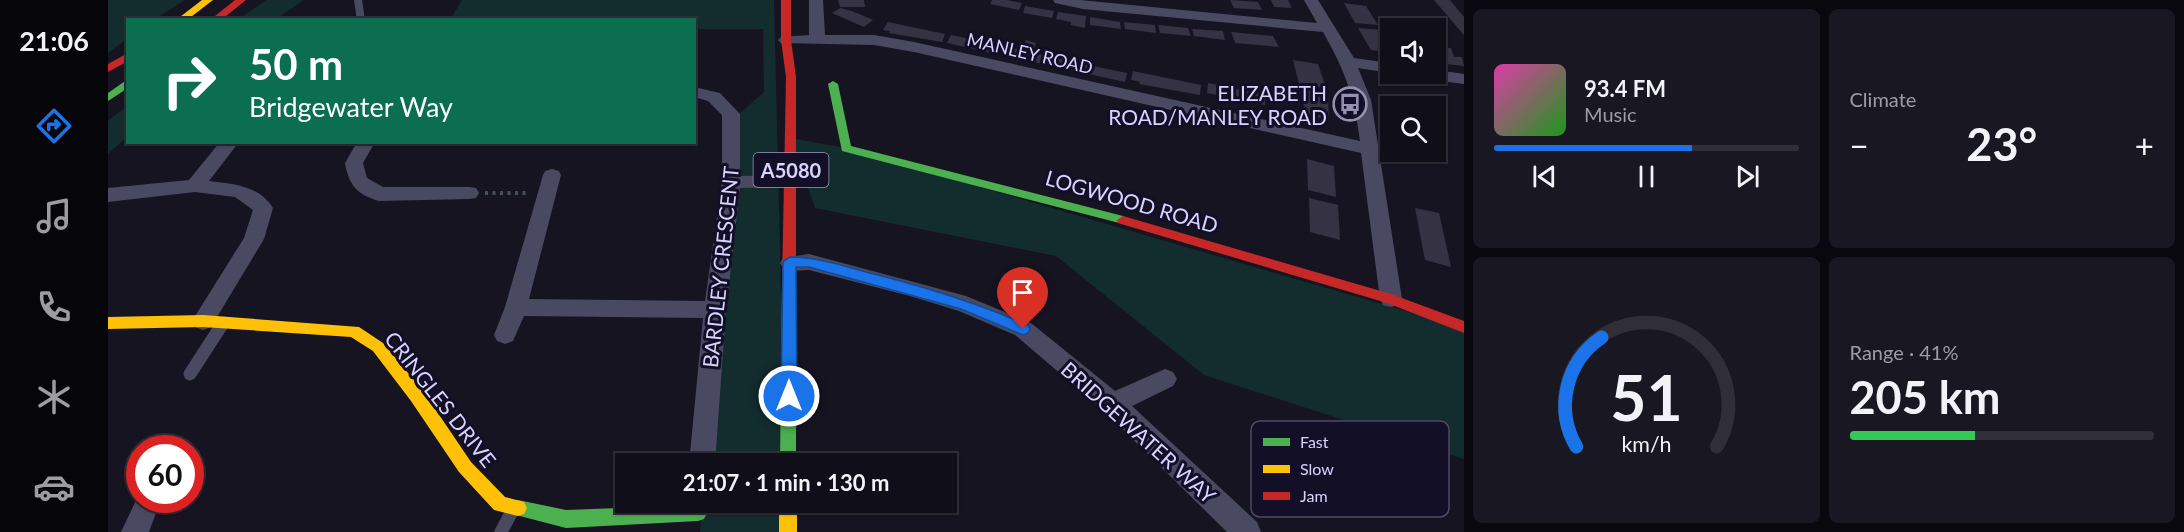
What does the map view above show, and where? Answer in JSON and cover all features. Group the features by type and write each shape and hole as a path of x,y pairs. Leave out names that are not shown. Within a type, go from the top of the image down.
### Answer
{"main road":[{"path":"183,18 208,0"},
{"path":"217,18 241,0"},
{"name":"A5080","path":"786,0 786,40 791,77 788,453"},
{"path":"108,69 126,57"},
{"path":"108,98 126,84"},
{"name":"LOGWOOD ROAD","path":"832,84 846,148 1095,212 1391,298 1464,327"},
{"name":"CRINGLES DRIVE","path":"108,323 203,321 354,331 378,347 417,396 465,467 500,504 566,519 698,516"},
{"path":"788,513 788,532"}],"street":[{"path":"816,0 818,39"},
{"path":"1060,0 1083,5 1177,7 1326,28"},
{"path":"1311,0 1348,62 1363,100 1391,298"},
{"name":"MANLEY ROAD","path":"786,40 874,40 914,47 1369,149"},
{"path":"1348,62 1380,67"},
{"path":"1446,77 1464,79"},
{"name":"BARDLEY CRESCENT","path":"696,92 714,97 731,114 731,182 715,310 703,453"},
{"path":"195,186 228,144"},
{"path":"365,144 354,163 358,181 379,194 469,193"},
{"path":"731,182 791,181"},
{"path":"505,335 516,307 550,184"},
{"path":"108,195 195,186 240,191 263,208 254,240 203,321"},
{"name":"BRIDGEWATER WAY","path":"790,262 809,262 910,288 966,305 1023,329 1113,404 1246,532"},
{"path":"516,307 715,310"},
{"path":"1113,404 1165,380"},
{"path":"135,532 142,513"}],"lane":[{"path":"358,0 361,18"},
{"path":"190,374 223,322"},
{"path":"501,532 514,507"}],"path":[{"path":"469,193 550,184"}],"green space":[{"path":"108,0 185,0 157,18 126,18 126,40 108,53"},
{"path":"266,0 304,0 277,18 240,18"},
{"path":"462,0 774,0 785,453 707,453 739,114 764,92 763,29 696,29 696,18 451,18"},
{"path":"126,107 126,138 108,154 108,121"},
{"path":"790,138 846,148 1464,328 1464,459 1449,454 1449,421 1346,421 1204,375 1056,256 815,208"},
{"path":"702,513 785,513 786,532 700,532"}],"building":[{"path":"838,0 864,0 865,7 840,7"},
{"path":"992,0 1022,3 1019,10 990,4"},
{"path":"1230,0 1258,2 1262,10 1234,8"},
{"path":"1271,0 1288,0 1292,8 1274,7"},
{"path":"1434,0 1450,0 1464,17 1464,35"},
{"path":"1344,3 1366,6 1378,25 1355,23"},
{"path":"1025,6 1054,11 1052,18 1023,13"},
{"path":"840,8 873,20 864,27 832,13"},
{"path":"1058,12 1086,16 1085,28 1056,19"},
{"path":"1090,17 1120,22 1121,29 1090,25"},
{"path":"888,22 945,34 942,42 889,33 890,31 883,30"},
{"path":"1124,22 1155,25 1156,33 1125,29"},
{"path":"1158,25 1188,28 1191,36 1160,33"},
{"path":"1358,28 1380,30 1380,51 1371,50"},
{"path":"1192,29 1223,31 1225,40 1194,36"},
{"path":"1231,32 1273,36 1279,47 1235,43"},
{"path":"951,35 1000,46 996,54 947,43"},
{"path":"1026,40 1036,43 1033,53 1068,60 1065,69 1020,59 1018,61 1002,55 1004,46 1021,50"},
{"path":"1446,48 1451,48 1454,57 1462,57 1464,66 1446,64"},
{"path":"1293,60 1318,64 1326,88 1299,84"},
{"path":"1073,62 1127,73 1125,82 1071,70"},
{"path":"1133,71 1201,85 1200,95 1139,84 1140,82 1131,80"},
{"path":"1208,83 1265,95 1265,105 1207,93"},
{"path":"1303,89 1328,94 1329,120 1304,114"},
{"path":"1307,159 1334,166 1336,197 1308,190"},
{"path":"1309,198 1338,205 1340,240 1310,232"},
{"path":"1415,208 1439,213 1451,267 1425,260"}],"traffic: fast":[{"path":"108,98 126,84"},
{"path":"833,84 846,148 1123,220"},
{"path":"788,453 789,285"},
{"path":"518,508 566,519 698,513"}],"traffic: slow":[{"path":"183,18 208,0"},
{"path":"108,323 203,321 354,331 378,347 417,396 465,467 500,504 518,508"},
{"path":"788,513 788,532"}],"traffic: jam":[{"path":"217,18 241,0"},
{"path":"786,0 786,40 791,77 789,285"},
{"path":"108,69 126,57"},
{"path":"1123,220 1391,299 1464,327"}],"place":[{"name":"ELIZABETH ROAD/MANLEY ROAD","path":"1350,104"}],"route":[{"path":"789,396 790,262 809,262 910,288 966,305 1023,329"}]}
